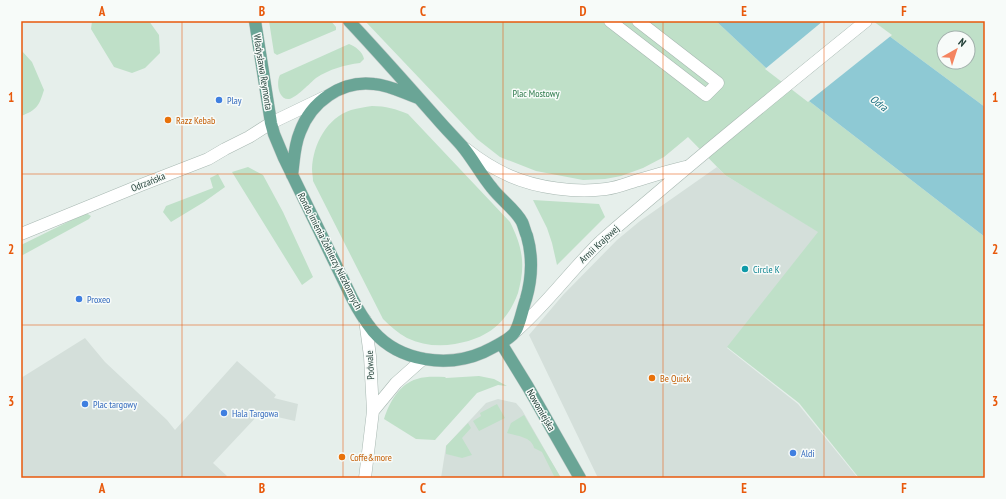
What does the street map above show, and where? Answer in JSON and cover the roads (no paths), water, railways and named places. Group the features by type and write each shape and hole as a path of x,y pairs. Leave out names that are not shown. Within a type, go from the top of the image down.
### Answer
{"main road":[{"name":"Władysława Reymonta","path":"255,21 271,123"},
{"path":"349,21 463,147 492,188 515,212 522,222 531,259 531,278 516,332"},
{"path":"292,174 296,144 305,121 320,102 338,90 349,86 374,84 386,86 420,98"},
{"path":"271,123 274,134 292,174"},
{"name":"Rondo imienia Żołnierzy Niezłomnych","path":"292,174 352,298 365,320 379,337 391,346 404,354 423,359 446,361 462,359 480,354 501,343 516,332"},
{"name":"Nowomiejska","path":"501,343 580,478"}],"street":[{"path":"610,21 706,95 718,84 638,21"},
{"name":"Armii Krajowej","path":"516,332 576,266 601,241 690,165 866,21"},
{"path":"271,123 328,96"},
{"name":"Odrzańska","path":"21,234 208,159 225,148 249,137 271,123"},
{"name":"Armii Krajowej","path":"463,147 489,165 521,181 564,189 606,189 690,165"},
{"name":"Podwale","path":"364,478 373,411 370,356 365,320"},
{"path":"373,411 396,382 423,359"}],"water":[{"name":"Odra","path":"716,21 869,21 985,107 985,237 765,67"}],"place":[{"name":"Play","path":"219,100"},
{"name":"Razz Kebab","path":"168,120"},
{"name":"Circle K","path":"745,269"},
{"name":"Proxeo","path":"79,299"},
{"name":"Be Quick","path":"652,378"},
{"name":"Plac targowy","path":"85,404"},
{"name":"Hala Targowa","path":"224,413"},
{"name":"Aldi","path":"793,453"},
{"name":"Coffe&more","path":"342,457"}],"park label":[{"name":"Plac Mostowy","path":"536,93"}]}
